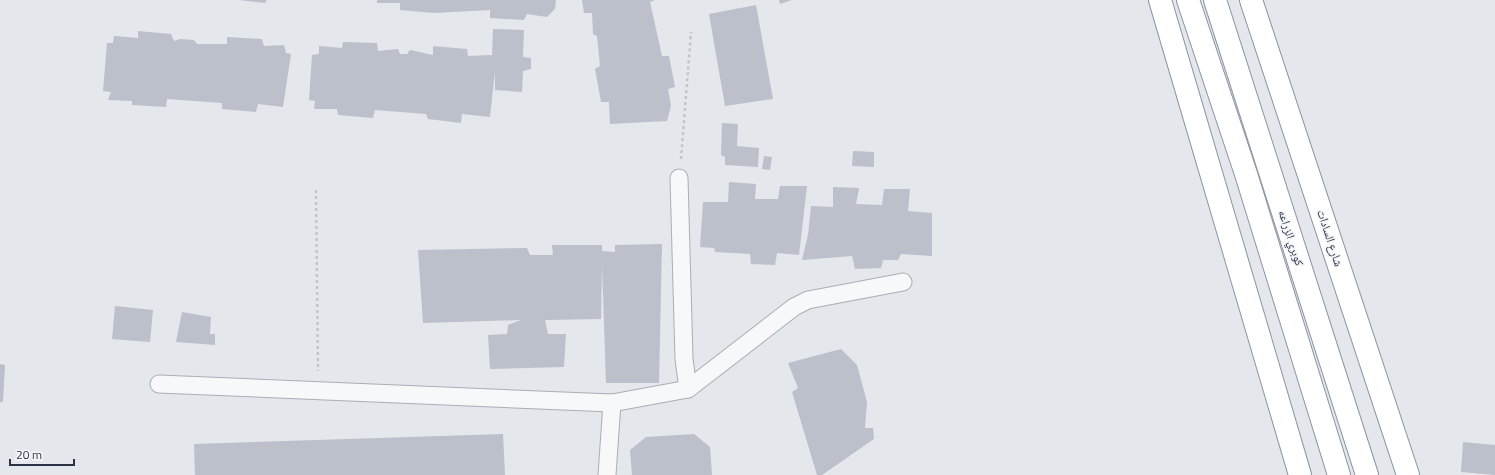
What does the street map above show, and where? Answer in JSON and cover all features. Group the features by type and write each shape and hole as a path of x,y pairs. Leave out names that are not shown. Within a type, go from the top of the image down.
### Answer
{"highway":[{"path":"1160,0 1300,475"},
{"name":"كوبري الزراعه","path":"1188,0 1246,174 1339,475"},
{"name":"كوبري الزراعه","path":"1215,0 1368,475"},
{"name":"شارع السادات","path":"1251,0 1408,475"}],"street":[{"path":"680,178 684,359 688,390"},
{"path":"159,384 612,404 688,390 794,307 808,300 903,282"},
{"path":"607,475 612,404"}],"path":[{"path":"680,178 691,32"},
{"path":"316,190 318,392"}],"building":[{"path":"239,0 267,0 265,3"},
{"path":"377,0 556,0 555,9 547,17 527,14 524,20 490,18 490,10 434,13 400,10 400,3 377,3"},
{"path":"582,0 655,0 650,2 662,56 669,56 675,87 668,89 671,106 667,121 610,124 609,102 601,102 595,69 600,66 597,36 593,34 592,13 584,13"},
{"path":"779,0 792,0 780,4"},
{"path":"756,5 773,99 725,106 709,14"},
{"path":"493,29 524,30 523,57 531,58 531,69 523,71 522,92 495,90 495,71 490,117 462,114 461,123 428,119 426,114 375,110 373,118 338,115 337,109 314,109 315,101 309,100 312,55 319,54 319,46 342,48 343,42 377,43 378,51 398,49 400,54 407,54 410,50 433,55 433,46 467,49 468,56 492,55"},
{"path":"138,31 171,34 174,41 180,39 194,40 197,44 227,44 227,37 262,39 264,46 284,45 286,53 291,54 283,107 258,104 256,112 222,109 222,103 167,99 166,107 132,105 132,101 108,100 111,92 103,91 107,43 113,43 114,36 138,38"},
{"path":"722,123 738,124 737,146 759,148 758,167 725,165 725,157 721,155"},
{"path":"853,151 874,152 874,167 852,166"},
{"path":"764,156 772,157 770,170 762,169"},
{"path":"729,182 756,184 755,199 778,199 780,186 807,186 799,255 777,253 775,265 751,264 750,254 715,252 714,248 700,247 703,202 728,202"},
{"path":"833,187 859,188 856,204 882,205 884,189 910,189 908,211 932,213 932,256 901,254 898,260 883,260 881,268 855,269 852,256 802,260 808,235 811,206 833,207"},
{"path":"662,244 659,383 606,383 602,265 601,319 545,320 548,334 566,334 564,367 490,369 488,335 507,334 508,325 521,320 423,323 418,250 527,248 530,255 553,255 552,245 602,245 602,251 615,252 615,245"},
{"path":"115,306 153,310 150,342 112,339"},
{"path":"182,312 211,317 210,334 215,334 215,345 176,342"},
{"path":"841,349 857,365 867,402 865,428 873,428 874,439 822,475 817,475 792,392 798,388 788,363"},
{"path":"0,364 5,365 3,402 0,402"},
{"path":"503,434 505,475 195,475 194,444"},
{"path":"694,434 710,447 712,475 632,475 630,450 646,437"},
{"path":"1463,442 1495,445 1495,475 1461,472"}]}
